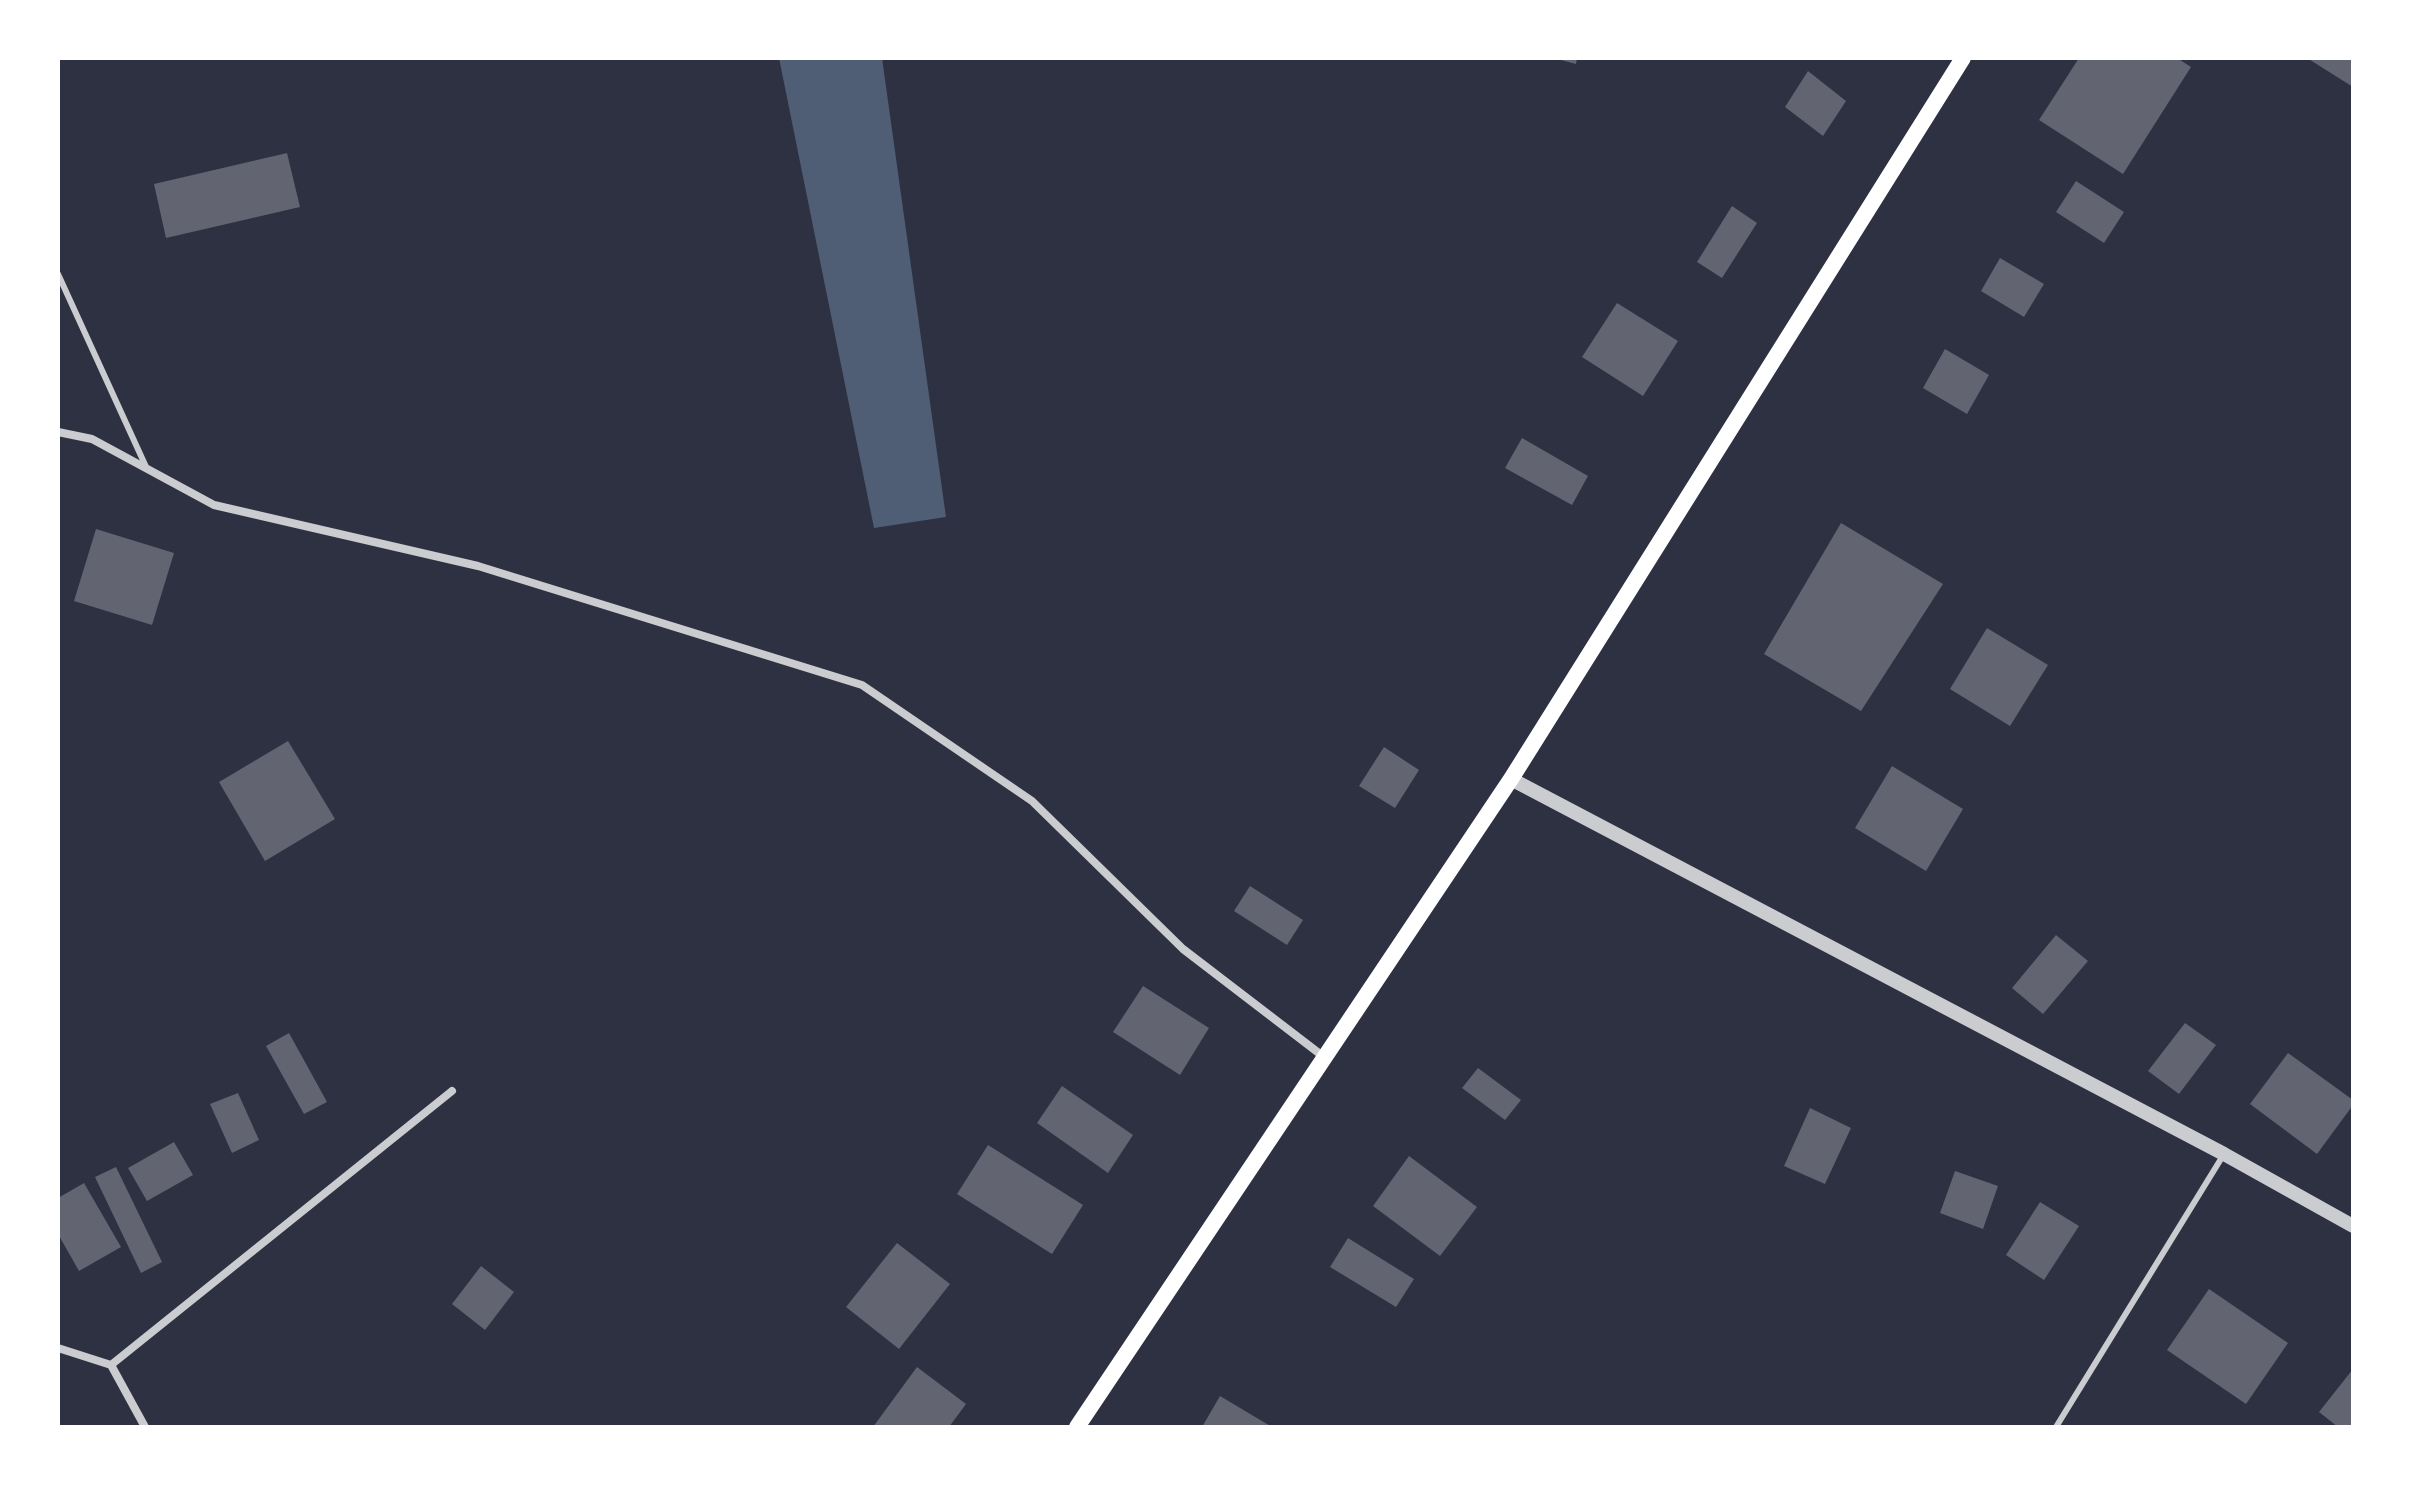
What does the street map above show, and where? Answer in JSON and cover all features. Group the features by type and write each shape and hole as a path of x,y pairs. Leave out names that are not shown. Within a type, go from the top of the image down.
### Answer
{"main road":[{"path":"1077,1427 1511,779 1963,58"}],"street":[{"path":"58,432 92,439 214,505 478,566 862,685 1032,801 1183,949 1325,1058"},
{"path":"1511,779 2224,1154 2353,1226"},
{"path":"111,1365 452,1091"},
{"path":"58,1348 111,1365 145,1427"}],"lane":[{"path":"58,274 147,469"},
{"path":"2056,1427 2224,1154"}],"water":[{"path":"779,58 882,58 946,517 874,528"}],"building":[{"path":"1553,58 1577,58 1576,64"},
{"path":"2079,58 2177,58 2191,67 2123,174 2039,120"},
{"path":"2307,58 2353,58 2353,87"},
{"path":"1808,71 1846,101 1823,136 1785,107"},
{"path":"287,153 300,207 166,238 154,184"},
{"path":"2076,181 2124,212 2104,243 2056,212"},
{"path":"1732,206 1757,223 1722,278 1697,262"},
{"path":"2000,258 2044,284 2024,317 1981,291"},
{"path":"1617,303 1678,341 1643,396 1582,357"},
{"path":"1945,349 1989,375 1967,414 1923,388"},
{"path":"1522,438 1588,476 1572,505 1505,468"},
{"path":"1841,523 1943,584 1861,711 1764,654"},
{"path":"96,529 174,553 152,625 74,601"},
{"path":"1987,628 2048,665 2010,726 1950,689"},
{"path":"288,741 335,819 265,861 219,782"},
{"path":"1384,747 1419,770 1395,808 1359,786"},
{"path":"1892,766 1963,809 1926,871 1855,828"},
{"path":"1250,886 1303,920 1287,945 1234,911"},
{"path":"2056,935 2088,961 2043,1014 2012,988"},
{"path":"1143,986 1209,1028 1180,1075 1113,1032"},
{"path":"2185,1023 2216,1045 2179,1094 2148,1071"},
{"path":"289,1033 327,1102 304,1114 266,1046"},
{"path":"2288,1053 2353,1100 2353,1105 2317,1154 2250,1104"},
{"path":"1478,1068 1521,1100 1505,1120 1462,1088"},
{"path":"1062,1086 1133,1135 1108,1173 1037,1123"},
{"path":"238,1093 259,1140 232,1153 210,1104"},
{"path":"1810,1108 1851,1128 1825,1184 1784,1166"},
{"path":"174,1142 193,1175 147,1201 128,1168"},
{"path":"988,1145 1083,1205 1052,1254 957,1194"},
{"path":"1409,1156 1477,1207 1440,1256 1373,1206"},
{"path":"116,1167 162,1262 141,1273 95,1177"},
{"path":"1955,1171 1998,1186 1983,1229 1940,1213"},
{"path":"84,1183 121,1247 79,1271 58,1234 58,1198"},
{"path":"2040,1202 2079,1226 2044,1280 2006,1255"},
{"path":"1348,1238 1414,1279 1396,1307 1330,1267"},
{"path":"897,1243 950,1284 899,1349 846,1307"},
{"path":"481,1266 514,1292 485,1330 452,1304"},
{"path":"2209,1289 2288,1343 2246,1404 2167,1350"},
{"path":"917,1367 966,1404 949,1427 873,1427"},
{"path":"2353,1369 2353,1427 2338,1427 2319,1412"},
{"path":"1220,1396 1272,1427 1202,1427"}]}
